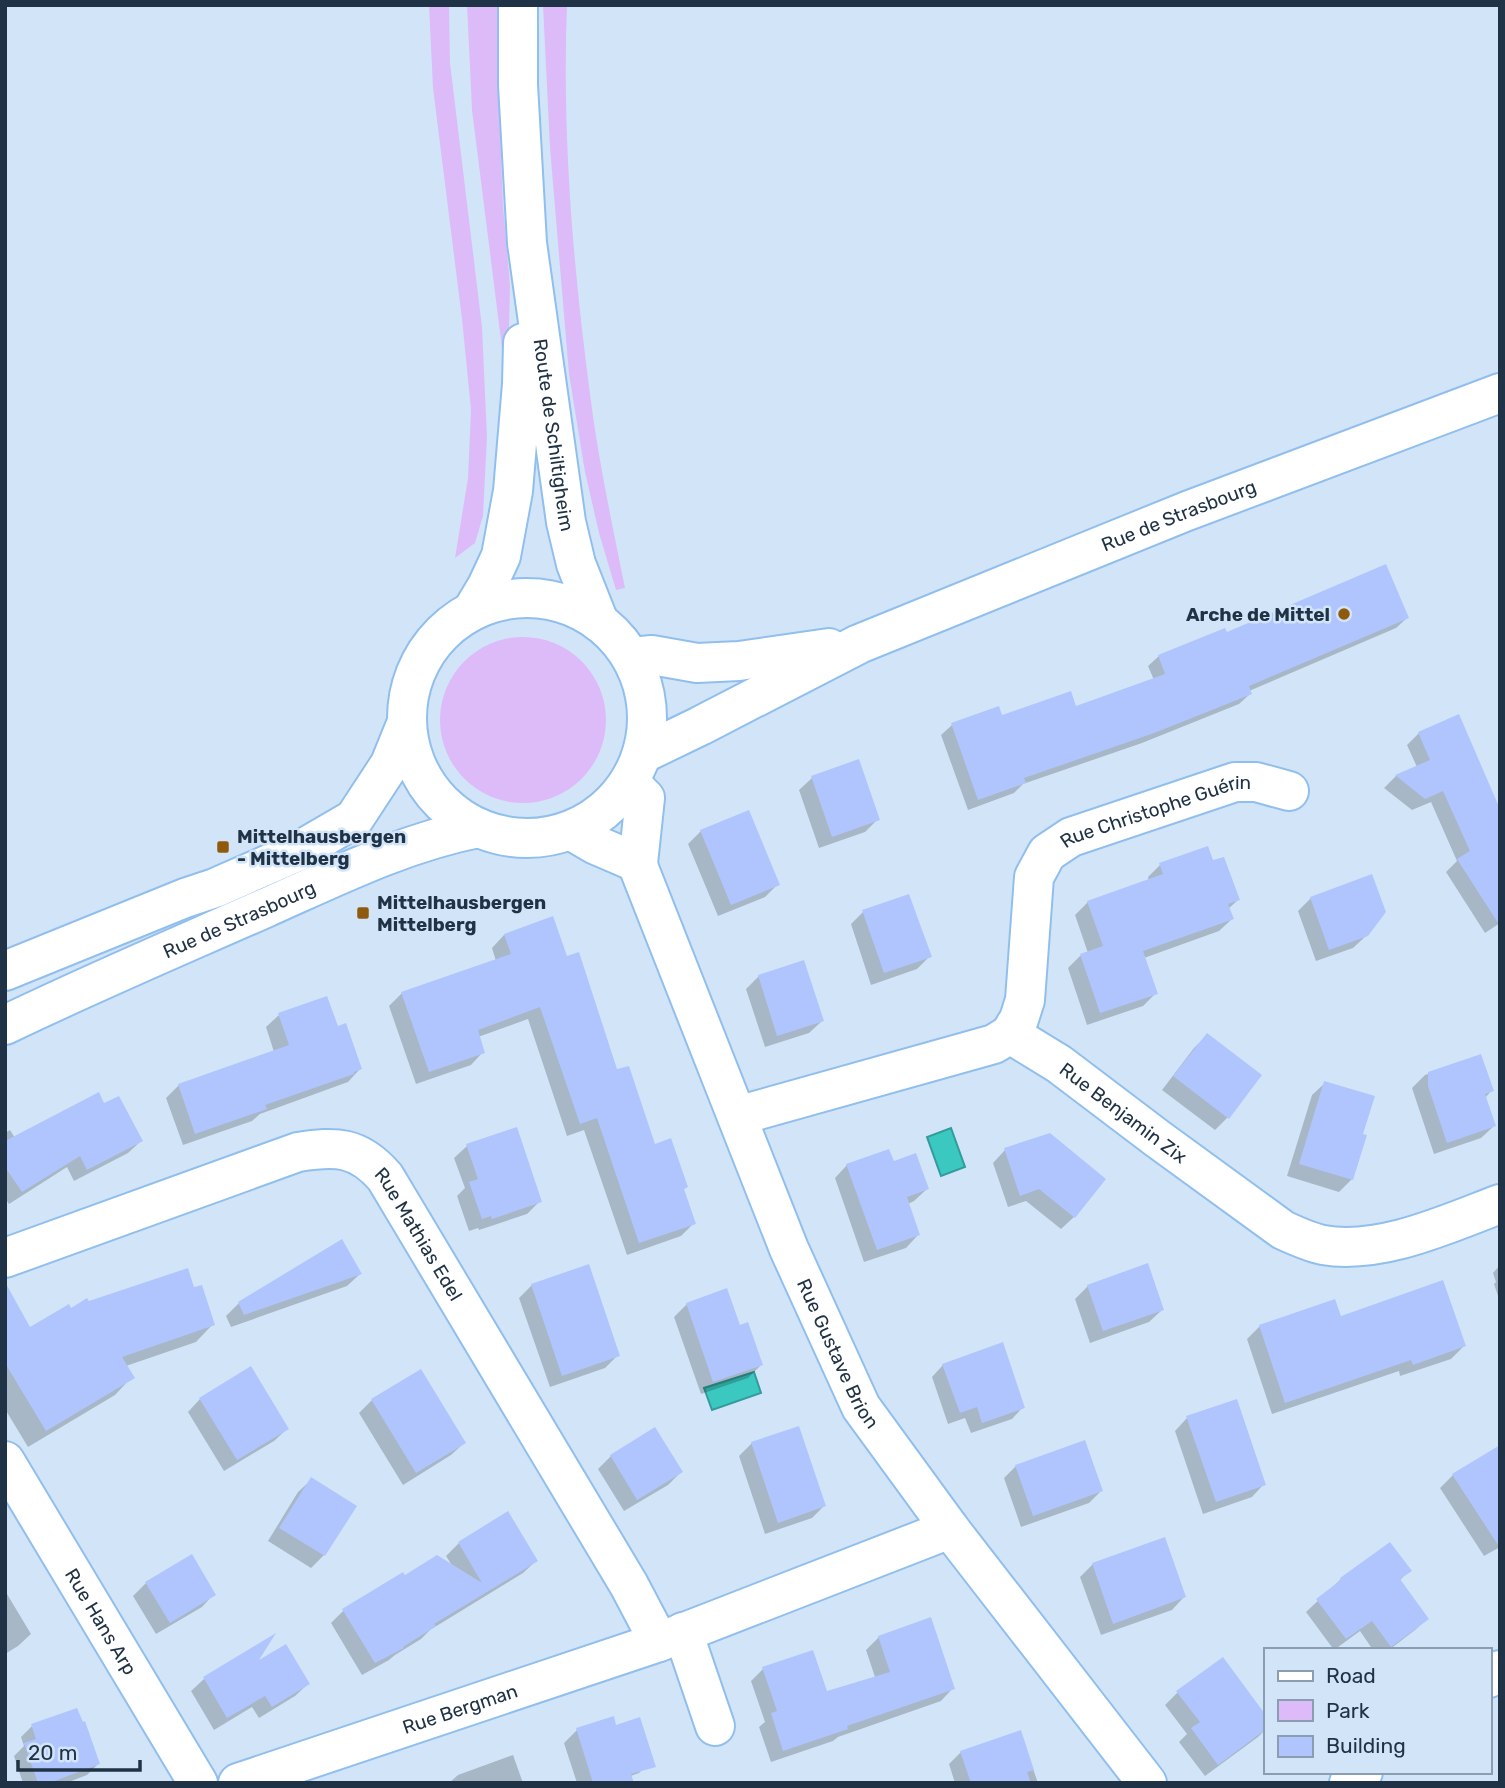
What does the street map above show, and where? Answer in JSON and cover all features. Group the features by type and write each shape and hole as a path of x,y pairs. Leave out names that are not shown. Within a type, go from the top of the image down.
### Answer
{"street":[{"name":"Route de Schiltigheim","path":"518,5 518,85 527,243 566,522 576,564 599,622"},
{"name":"Route de Schiltigheim","path":"472,611 502,556 513,491 522,384 527,243"},
{"name":"Rue de Strasbourg","path":"636,768 700,726 859,644 1187,511 1500,393"},
{"path":"538,598 570,606 599,622 617,638 631,657 644,688 648,721 636,768 604,811 572,831 541,838 508,838 478,828 449,811 427,786 412,755 407,722 411,688 424,657 445,631 472,611 504,600 538,598"},
{"name":"Rue de Strasbourg","path":"631,657 652,655 697,663 739,661 859,644"},
{"name":"Rue de Strasbourg","path":"5,971 251,872 299,851 354,819 390,764 407,722"},
{"name":"Rue Gustave Brion","path":"636,768 645,798 638,863 646,889 789,1249 861,1408 950,1529 1147,1783"},
{"name":"Rue Christophe Guérin","path":"1010,1034 1019,1019 1025,1000 1034,877 1047,853 1071,837 1236,782 1256,782 1289,791"},
{"name":"Rue de Strasbourg","path":"5,1025 378,859 444,835 478,828"},
{"path":"572,831 596,845 638,863"},
{"path":"737,1116 993,1044 1010,1034"},
{"name":"Rue Benjamin Zix","path":"1010,1034 1059,1063 1283,1230 1304,1240 1325,1245 1378,1244 1440,1227 1500,1204"},
{"name":"Rue Mathias Edel","path":"5,1258 298,1152 323,1148 359,1155 385,1177 629,1585 671,1637"},
{"name":"Rue Hans Arp","path":"5,1461 198,1783"},
{"name":"Rue Bergman","path":"238,1783 671,1637 950,1529"},
{"path":"671,1637 715,1726"}],"green space":[{"path":"429,5 449,5 450,63 482,327 487,437 483,516 475,543 455,558 468,478 471,410 433,88"},
{"path":"467,5 500,5 498,84 503,205 510,286 508,369 504,364 472,110"},
{"path":"543,5 567,5 566,102 574,249 593,418 625,588 616,590 585,472 569,374 550,148"},
{"path":"523,637 555,643 582,661 600,688 606,720 600,752 582,779 555,797 523,803 491,797 464,779 446,752 440,720 446,688 464,661 491,643"}],"shaded area":[{"path":"951,1128 965,1167 941,1176 927,1137"},
{"path":"754,1372 761,1393 712,1410 704,1388"}],"building":[{"path":"1386,564 1409,618 1249,686 1252,694 1154,733 1024,778 1026,783 978,800 951,723 999,706 1002,715 1071,691 1076,706 1165,674 1158,655 1225,628 1227,632"},
{"path":"1459,714 1500,809 1500,926 1457,859 1470,851 1443,791 1425,799 1395,775 1430,760 1418,732"},
{"path":"859,759 880,820 832,837 811,776"},
{"path":"749,810 780,885 731,905 700,830"},
{"path":"1208,846 1213,860 1224,857 1240,900 1228,904 1234,919 1143,951 1158,994 1100,1013 1080,954 1103,946 1087,901 1163,874 1159,863"},
{"path":"1372,874 1386,912 1368,936 1329,950 1310,897"},
{"path":"909,894 932,957 884,973 862,910"},
{"path":"553,916 567,956 579,952 617,1069 629,1066 655,1144 671,1138 688,1187 684,1189 696,1224 639,1243 597,1118 580,1124 540,1007 478,1030 485,1053 429,1072 401,992 511,954 504,934"},
{"path":"804,960 824,1021 777,1036 758,975"},
{"path":"327,996 338,1026 346,1023 362,1069 265,1105 267,1109 195,1134 178,1084 289,1045 278,1013"},
{"path":"1207,1033 1262,1075 1229,1119 1173,1076"},
{"path":"1481,1054 1494,1091 1485,1094 1496,1126 1447,1143 1428,1086 1428,1072"},
{"path":"1324,1081 1375,1096 1363,1134 1367,1135 1353,1180 1299,1164"},
{"path":"99,1092 104,1103 119,1096 143,1141 87,1170 80,1156 22,1192 5,1167 5,1141"},
{"path":"517,1127 542,1202 492,1219 491,1216 482,1219 469,1182 478,1179 466,1144"},
{"path":"1050,1133 1106,1179 1075,1218 1039,1189 1020,1196 1004,1148"},
{"path":"889,1149 894,1161 916,1153 929,1189 907,1197 920,1235 877,1250 846,1164"},
{"path":"342,1239 362,1274 244,1315 238,1302"},
{"path":"1148,1263 1164,1310 1103,1331 1087,1285"},
{"path":"589,1264 620,1356 562,1376 531,1284"},
{"path":"188,1268 194,1287 202,1285 215,1325 122,1357 135,1378 46,1431 5,1363 5,1282 30,1327 69,1304 71,1308 87,1298 89,1301"},
{"path":"1443,1280 1466,1346 1413,1365 1411,1360 1285,1403 1259,1325 1335,1299 1341,1316"},
{"path":"727,1288 740,1325 748,1322 763,1365 713,1382 686,1303"},
{"path":"1003,1342 1025,1408 982,1423 977,1407 960,1413 942,1364"},
{"path":"251,1366 289,1429 237,1460 199,1398"},
{"path":"421,1369 466,1443 416,1473 371,1399"},
{"path":"1237,1399 1266,1485 1216,1502 1186,1416"},
{"path":"799,1426 826,1506 778,1523 751,1442"},
{"path":"655,1427 683,1472 637,1500 610,1455"},
{"path":"1085,1440 1103,1491 1033,1516 1015,1465"},
{"path":"1500,1445 1500,1548 1452,1474"},
{"path":"311,1477 357,1506 325,1556 279,1528"},
{"path":"508,1511 538,1561 434,1624 436,1626 404,1648 375,1663 342,1609 437,1555 482,1583 458,1542"},
{"path":"1165,1537 1186,1597 1113,1624 1092,1563"},
{"path":"1390,1542 1412,1571 1400,1579 1429,1619 1391,1647 1372,1621 1346,1639 1316,1599"},
{"path":"192,1554 216,1595 170,1623 145,1582"},
{"path":"931,1617 955,1689 783,1751 771,1713 777,1711 762,1667 813,1650 827,1691 890,1672 878,1636"},
{"path":"276,1633 259,1660 286,1644 310,1684 272,1707 265,1696 227,1718 203,1677"},
{"path":"1223,1657 1264,1713 1264,1731 1218,1765 1191,1728 1200,1722 1176,1691"},
{"path":"77,1708 83,1722 85,1721 100,1764 49,1783 38,1783 24,1743 36,1739 31,1724"},
{"path":"614,1716 616,1725 640,1717 656,1767 631,1774 634,1783 593,1783 576,1728"},
{"path":"1021,1730 1034,1770 1027,1772 1031,1783 971,1783 960,1751"}],"place":[{"name":"Arche de Mittel","path":"1344,614"},
{"name":"Mittelhausbergen - Mittelberg","path":"223,847"},
{"name":"Mittelhausbergen Mittelberg","path":"363,913"}]}
